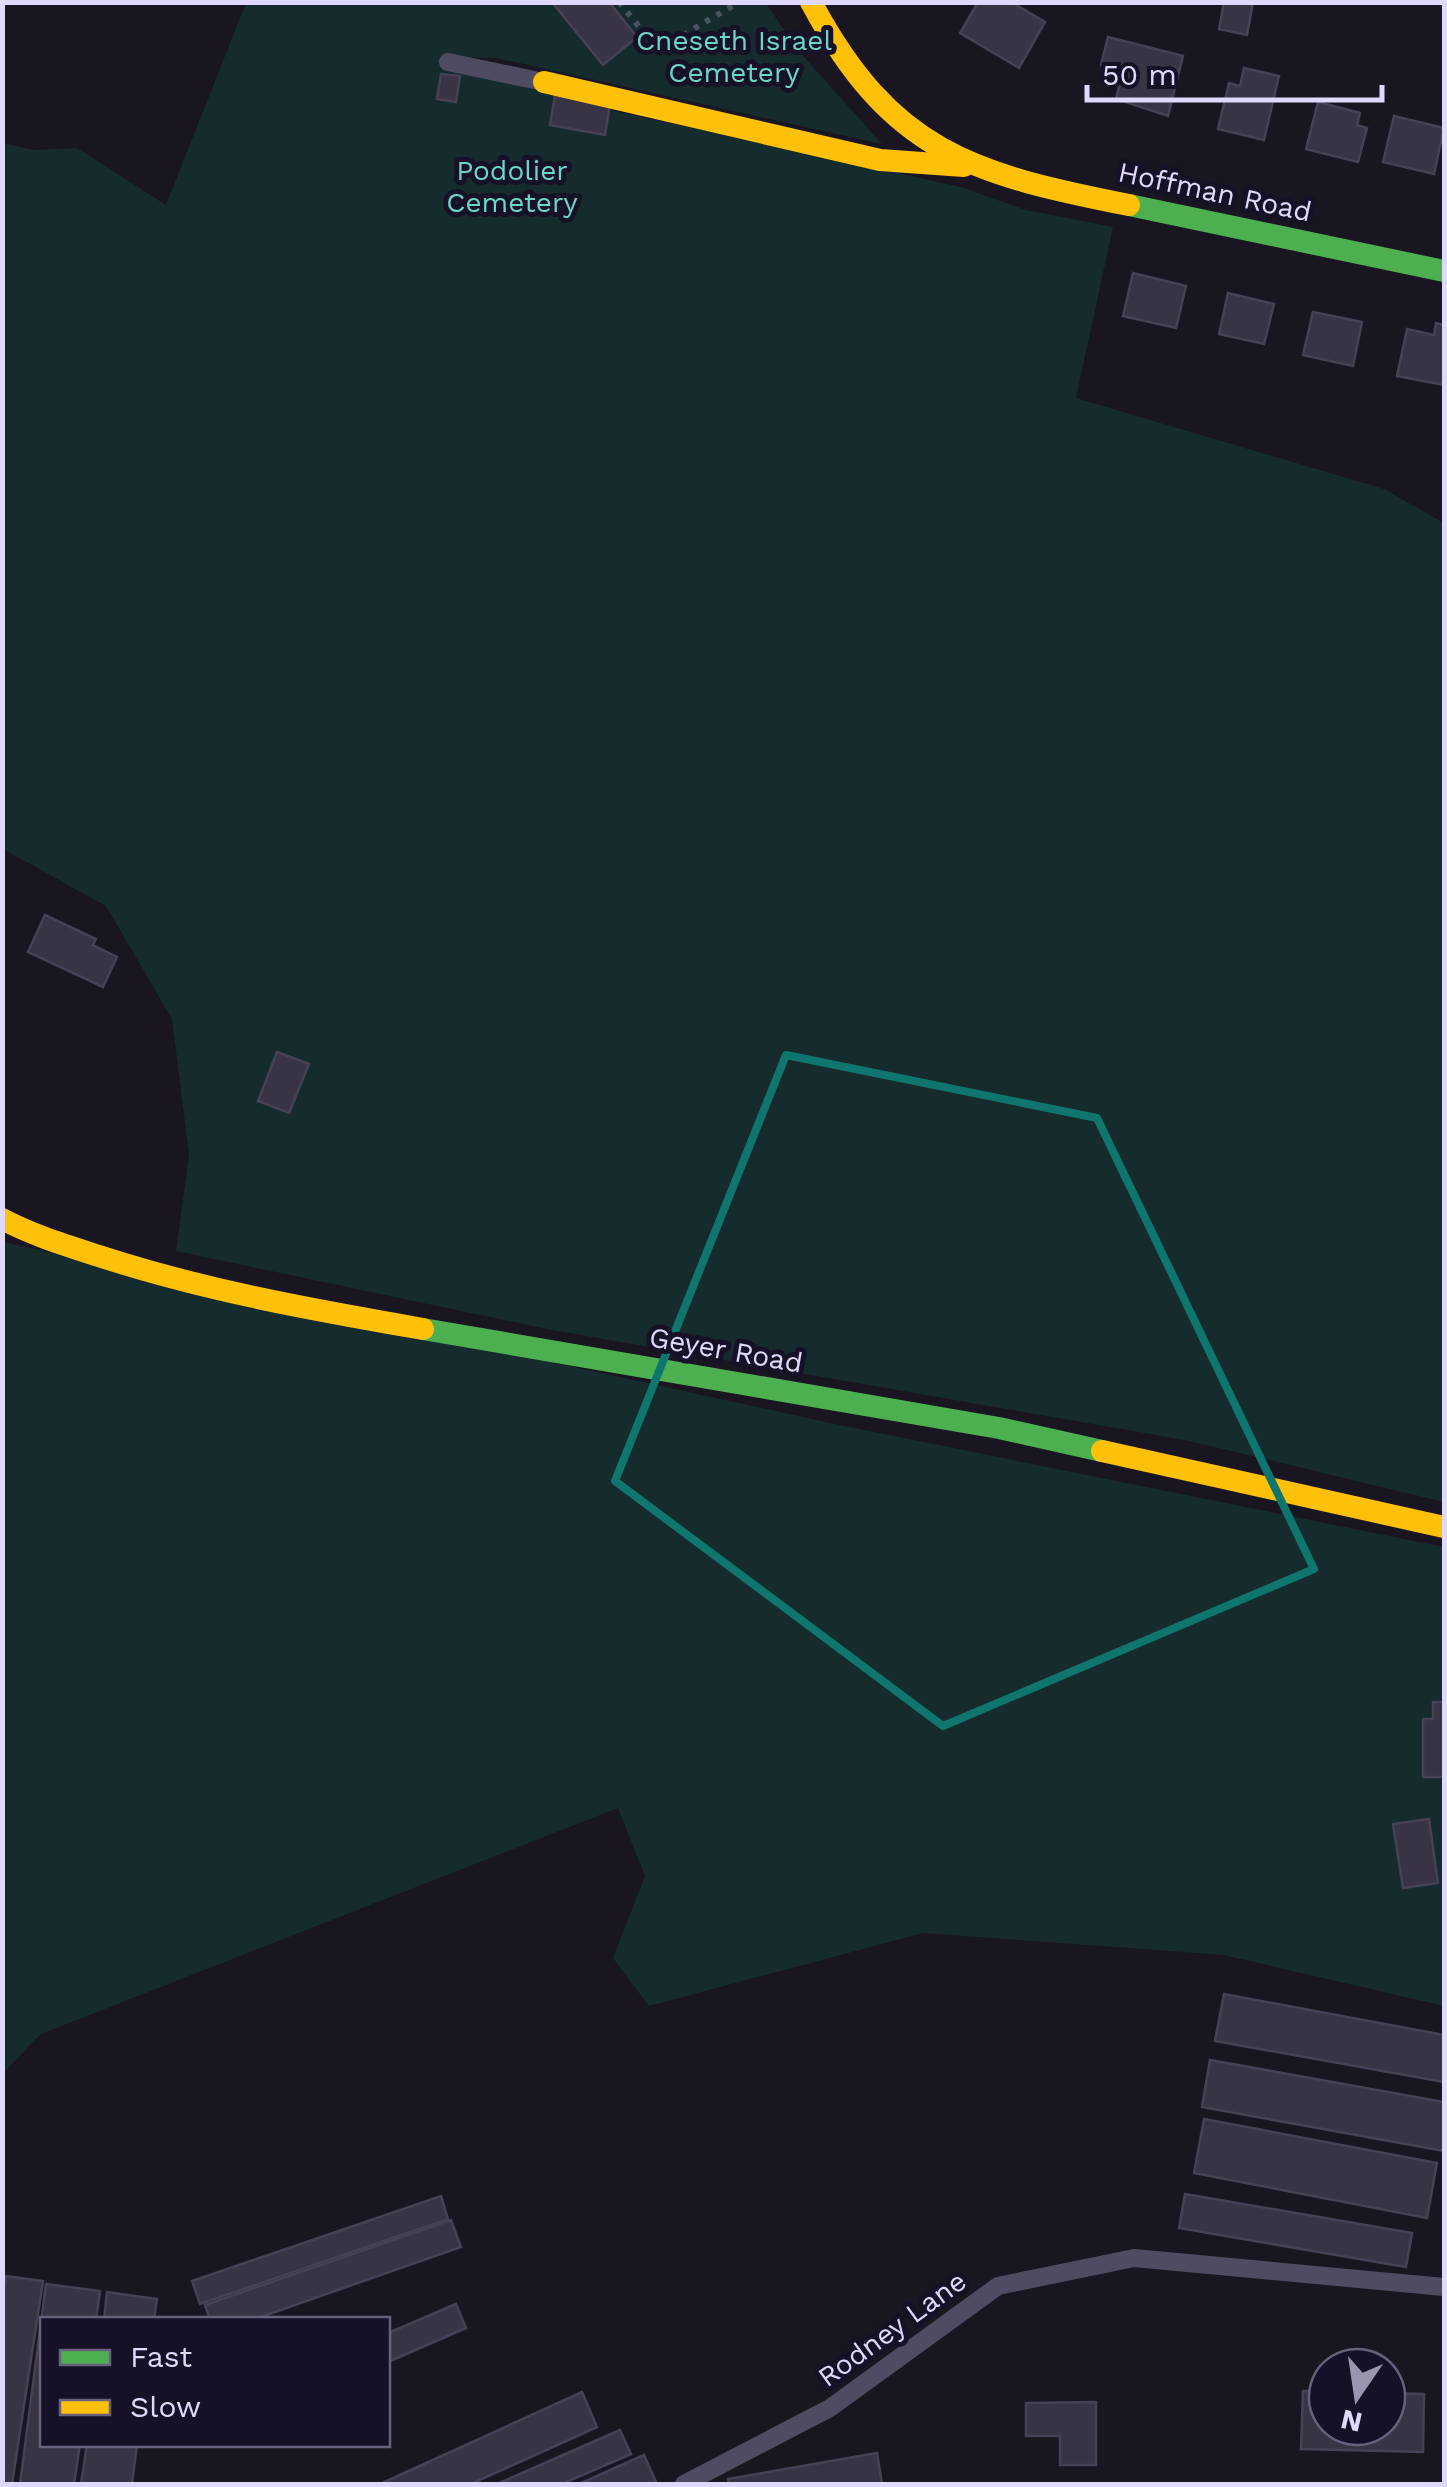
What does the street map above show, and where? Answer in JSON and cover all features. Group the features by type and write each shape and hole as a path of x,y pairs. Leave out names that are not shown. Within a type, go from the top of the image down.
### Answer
{"street":[{"name":"Hoffman Road","path":"811,2 838,55 872,98 920,136 974,166"},
{"name":"Hoffman Road","path":"544,82 880,160 974,166 1087,196 1444,271"},
{"name":"Geyer Road","path":"2,1219 28,1233 172,1280 290,1306 999,1428 1444,1528"}],"lane":[{"path":"448,62 544,82"},
{"name":"Rodney Lane","path":"684,2484 830,2408 998,2286 1134,2258 1444,2288"}],"path":[{"path":"619,2 658,50 739,2"}],"highlighted area":[{"path":"786,1055 1097,1118 1314,1569 943,1726 615,1481"}],"green space":[{"path":"246,3 766,3 796,48 882,144 497,58 442,57 440,65 619,112 961,187 1026,210 1113,227 1076,398 1384,489 1444,523 1444,1502 1185,1440 552,1330 176,1251 189,1155 172,1019 106,906 3,849 3,143 34,150 77,148 166,205"},
{"path":"3,1242 849,1427 1444,1547 1444,2006 1224,1955 923,1933 649,2006 613,1958 645,1876 618,1808 41,2034 3,2073"}],"building":[{"path":"552,2 609,2 637,37 603,65"},
{"path":"978,2 1011,2 1045,22 1019,68 960,33"},
{"path":"1224,2 1253,2 1247,35 1219,29"},
{"path":"1108,37 1183,56 1168,116 1116,99 1123,70 1101,65"},
{"path":"1244,68 1279,76 1264,140 1218,129 1229,83 1240,86"},
{"path":"441,74 460,76 456,102 437,99"},
{"path":"555,96 610,104 605,135 550,125"},
{"path":"1318,102 1360,113 1357,125 1367,128 1358,162 1306,149"},
{"path":"1394,116 1444,128 1434,174 1383,162"},
{"path":"1133,273 1186,286 1176,328 1123,316"},
{"path":"1228,293 1274,304 1264,344 1219,334"},
{"path":"1313,312 1362,322 1353,366 1303,355"},
{"path":"1436,323 1444,325 1444,385 1397,376 1407,329 1434,335"},
{"path":"45,915 96,939 93,945 117,957 103,987 28,952"},
{"path":"277,1052 309,1064 289,1113 258,1101"},
{"path":"1433,1702 1444,1702 1444,1777 1423,1777 1423,1719 1433,1719"},
{"path":"1429,1819 1438,1883 1403,1888 1393,1824"},
{"path":"1224,1994 1444,2035 1444,2082 1215,2041"},
{"path":"1210,2060 1444,2102 1444,2151 1202,2107"},
{"path":"1204,2119 1437,2163 1427,2218 1194,2173"},
{"path":"1185,2194 1412,2233 1406,2267 1179,2228"},
{"path":"441,2196 448,2219 200,2304 192,2281"},
{"path":"451,2220 461,2247 261,2317 209,2317 205,2305"},
{"path":"6,2276 43,2281 12,2484 2,2484 2,2300"},
{"path":"46,2284 100,2291 96,2317 42,2317"},
{"path":"107,2292 157,2299 154,2317 104,2317"},
{"path":"456,2304 466,2328 390,2361 390,2332"},
{"path":"40,2330 40,2447 80,2447 74,2484 20,2484"},
{"path":"1303,2391 1307,2391 1307,2447 1407,2447 1407,2394 1424,2394 1423,2452 1301,2449"},
{"path":"582,2392 597,2427 471,2484 380,2484"},
{"path":"1096,2402 1096,2465 1060,2465 1060,2436 1026,2436 1026,2403"},
{"path":"620,2430 631,2454 562,2484 497,2484"},
{"path":"87,2447 137,2447 132,2484 81,2484"},
{"path":"877,2453 882,2484 729,2484 728,2479"},
{"path":"644,2455 657,2484 579,2484"}],"traffic: fast":[{"path":"1129,205 1444,271"},
{"path":"423,1329 999,1428 1102,1451"}],"traffic: slow":[{"path":"811,2 841,53 872,93 905,124 941,148 980,167 1024,181 1129,205"},
{"path":"544,82 880,160 964,166"},
{"path":"2,1219 64,1245 181,1280 423,1329"},
{"path":"1102,1451 1444,1527"}],"park label":[{"name":"Cneseth Israel Cemetery","path":"734,56"},
{"name":"Podolier Cemetery","path":"512,186"}]}
